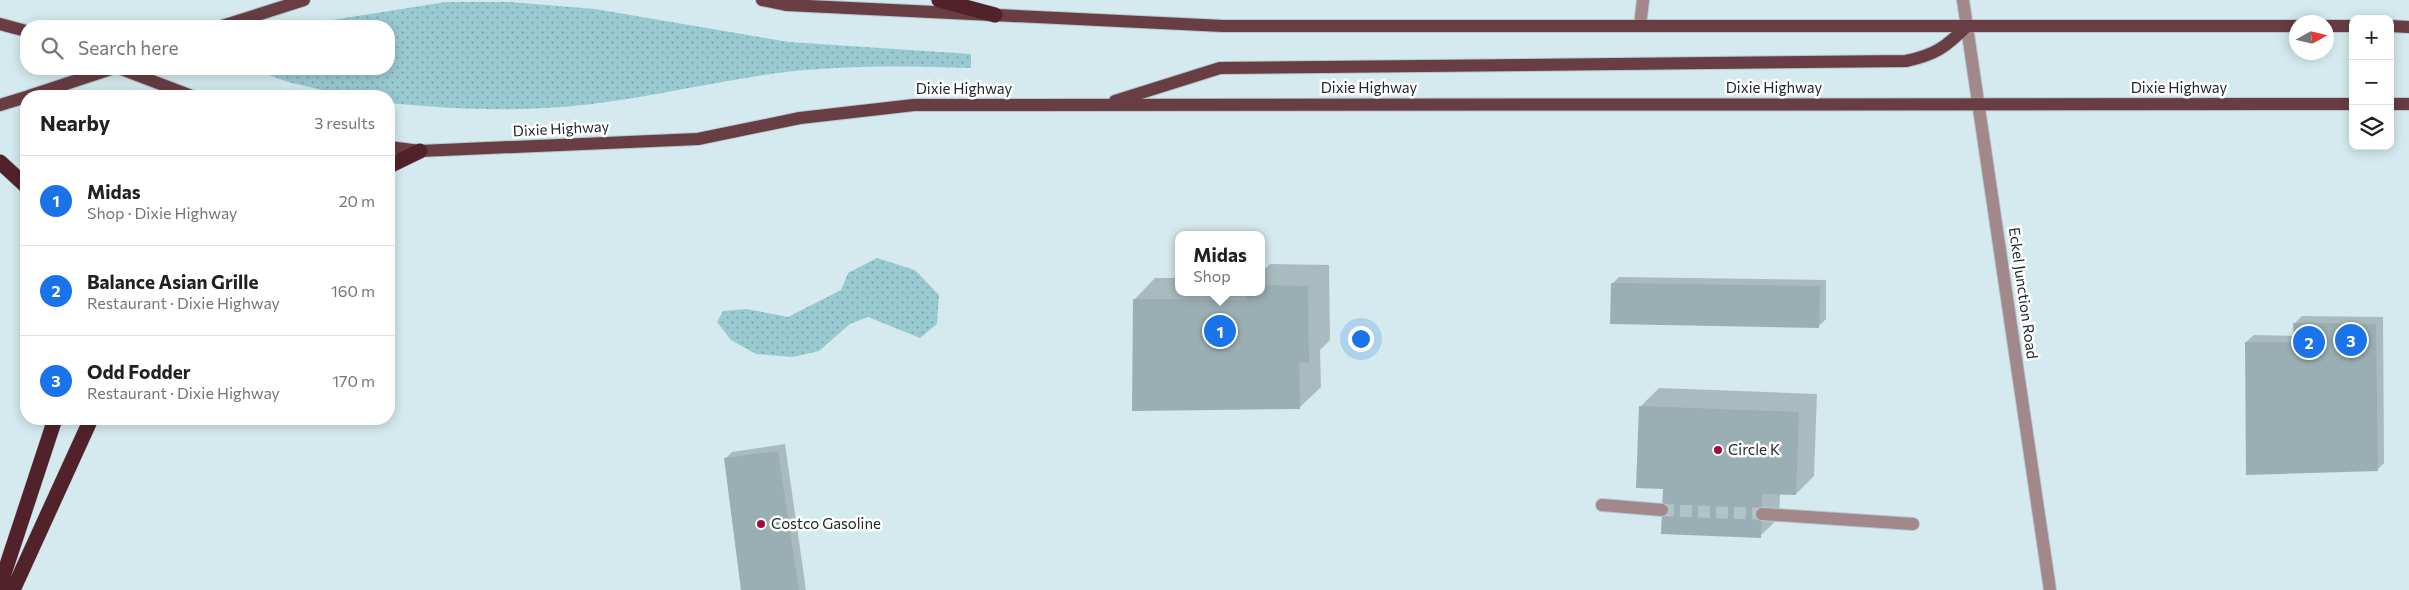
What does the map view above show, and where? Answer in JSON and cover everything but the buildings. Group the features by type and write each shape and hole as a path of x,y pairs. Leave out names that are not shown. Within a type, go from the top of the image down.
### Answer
{"highway":[{"path":"939,0 995,15"},
{"path":"395,163 420,151"},
{"path":"0,162 20,180"},
{"path":"0,586 53,425"},
{"path":"13,590 88,425"}],"main road":[{"path":"241,20 304,0"},
{"path":"762,0 787,5 1223,26 2289,26"},
{"path":"0,24 20,29"},
{"path":"1103,105 1220,68 1906,61 1927,57 1947,46 1967,26"},
{"path":"2334,26 2349,26"},
{"path":"2394,26 2409,26"},
{"path":"49,90 93,75"},
{"path":"137,75 176,90"},
{"path":"0,105 20,99"},
{"name":"Dixie Highway","path":"395,148 420,151 698,139 800,118 914,105 2349,104"},
{"path":"2394,104 2409,104"}],"street":[{"path":"1640,26 1643,0"},
{"name":"Eckel Junction Road","path":"1963,0 2050,590"},
{"path":"1602,505 1662,510"},
{"path":"1762,514 1913,524"}],"shaded area":[{"path":"446,2 510,2 595,9 789,42 971,54 971,68 832,68 786,72 592,104 516,109 395,103 395,90 322,90 269,75 395,75 395,20 332,20"},
{"path":"877,258 915,270 939,295 937,324 920,338 868,317 850,324 819,351 793,357 756,354 731,340 717,322 723,311 747,309 788,317 841,290 848,273"}],"tunnel":[{"path":"1662,510 1762,514"}],"place":[{"name":"Midas","path":"1220,331"},
{"name":"Odd Fodder","path":"2351,340"},
{"name":"Balance Asian Grille","path":"2309,342"},
{"name":"Circle K","path":"1718,450"},
{"name":"Costco Gasoline","path":"761,524"}]}
